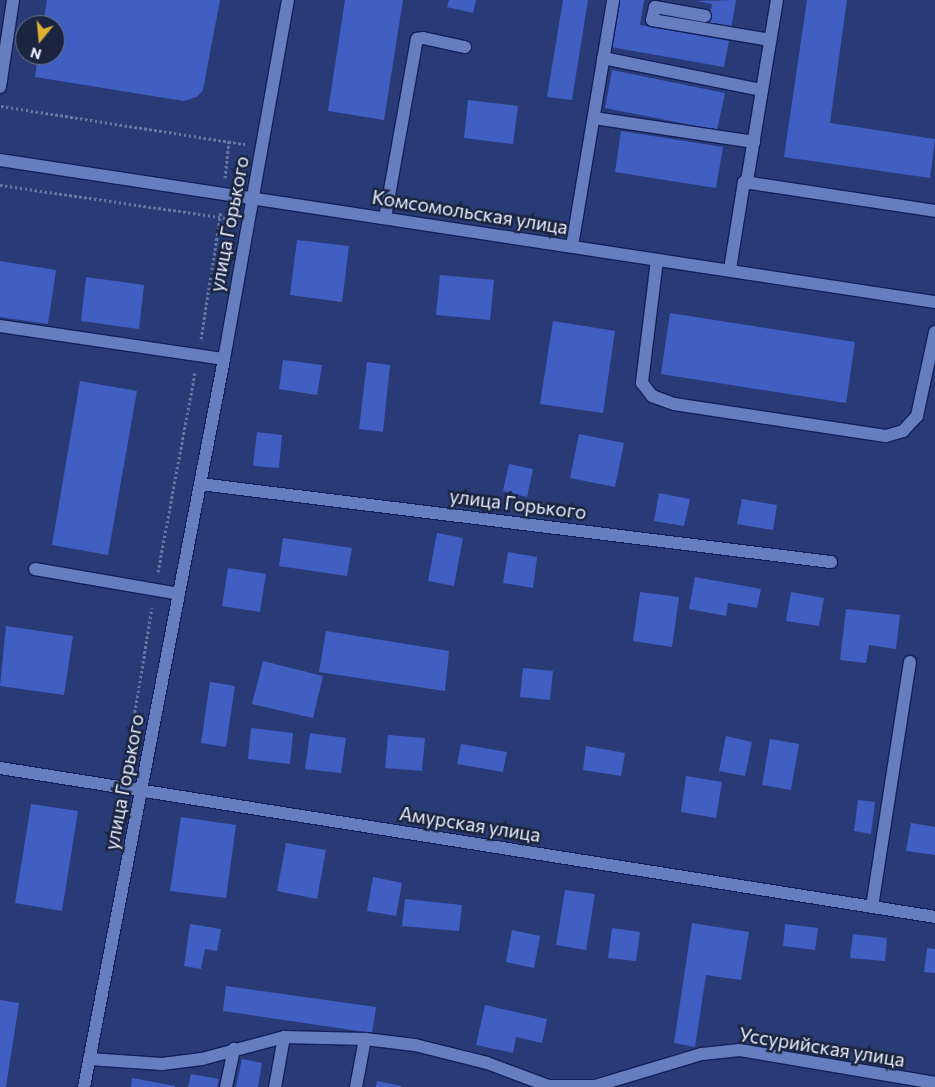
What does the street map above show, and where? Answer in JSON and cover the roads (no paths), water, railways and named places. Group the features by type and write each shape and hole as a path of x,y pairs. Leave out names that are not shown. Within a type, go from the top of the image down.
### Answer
{"main road":[{"path":"0,87 13,0"},
{"name":"улица Горького","path":"84,1087 224,358 288,0"},
{"path":"572,246 613,0"},
{"path":"747,181 777,0"},
{"path":"705,16 655,6 652,20 770,40"},
{"path":"386,218 417,40 423,38 465,47"},
{"path":"604,58 762,90"},
{"path":"594,118 754,142"},
{"name":"Комсомольская улица","path":"0,160 656,260 730,269 935,302"},
{"path":"730,269 741,184 747,181 935,211"},
{"path":"656,260 642,383 652,396 674,404 886,436 903,431 917,416 935,332"},
{"path":"0,326 224,358"},
{"name":"улица Горького","path":"200,484 832,562"},
{"path":"35,570 179,594"},
{"path":"872,907 910,662"},
{"name":"Амурская улица","path":"0,768 935,917"},
{"path":"275,1087 284,1037"},
{"name":"Уссурийская улица","path":"89,1059 162,1064 202,1059 284,1037 365,1039 415,1045 487,1063 549,1086 595,1086 702,1054 740,1050 935,1083"},
{"path":"356,1087 365,1039"},
{"path":"226,1087 234,1049"}]}
